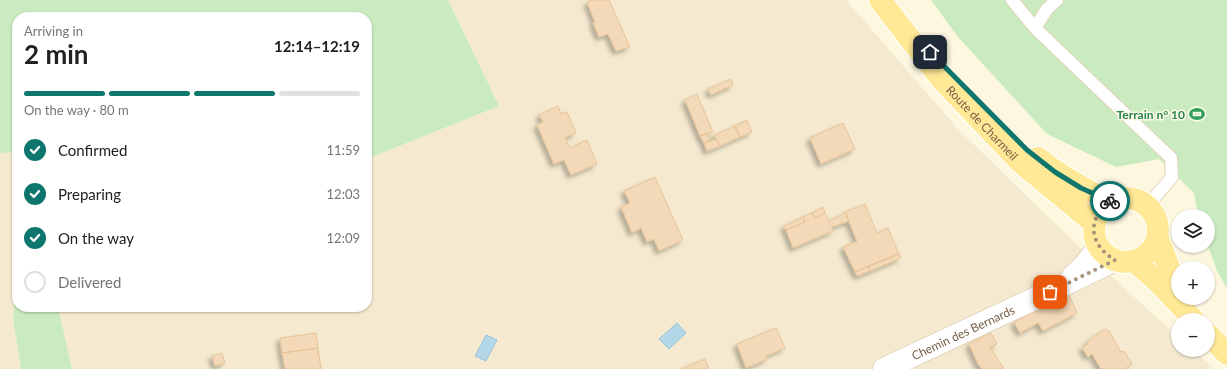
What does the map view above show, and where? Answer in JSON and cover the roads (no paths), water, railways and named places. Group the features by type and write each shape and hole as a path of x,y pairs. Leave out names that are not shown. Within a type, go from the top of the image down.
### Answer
{"main road":[{"name":"Route de Charmeil","path":"882,4 1027,150 1055,172 1081,188 1110,202"},
{"name":"Route de Charmeil","path":"882,4 942,80 1020,162 1094,223"},
{"path":"1171,273 1158,239 1159,227 1156,216 1148,206 1138,199 1123,197 1110,202 1101,210 1094,223 1094,234 1116,256 1160,282 1189,313"},
{"path":"1116,256 1148,254 1158,239"},
{"path":"1215,341 1227,354"}],"street":[{"name":"Chemin des Bernards","path":"884,369 1064,286 1084,267 1116,256"}],"lane":[{"path":"1012,0 1035,28 1171,158 1172,177 1148,206"},
{"path":"1035,28 1047,9 1057,0"}],"water":[{"path":"677,323 686,333 669,349 659,339"},
{"path":"486,335 497,340 486,361 475,356"}],"place":[{"name":"Terrain n° 10","path":"1197,114"}]}
